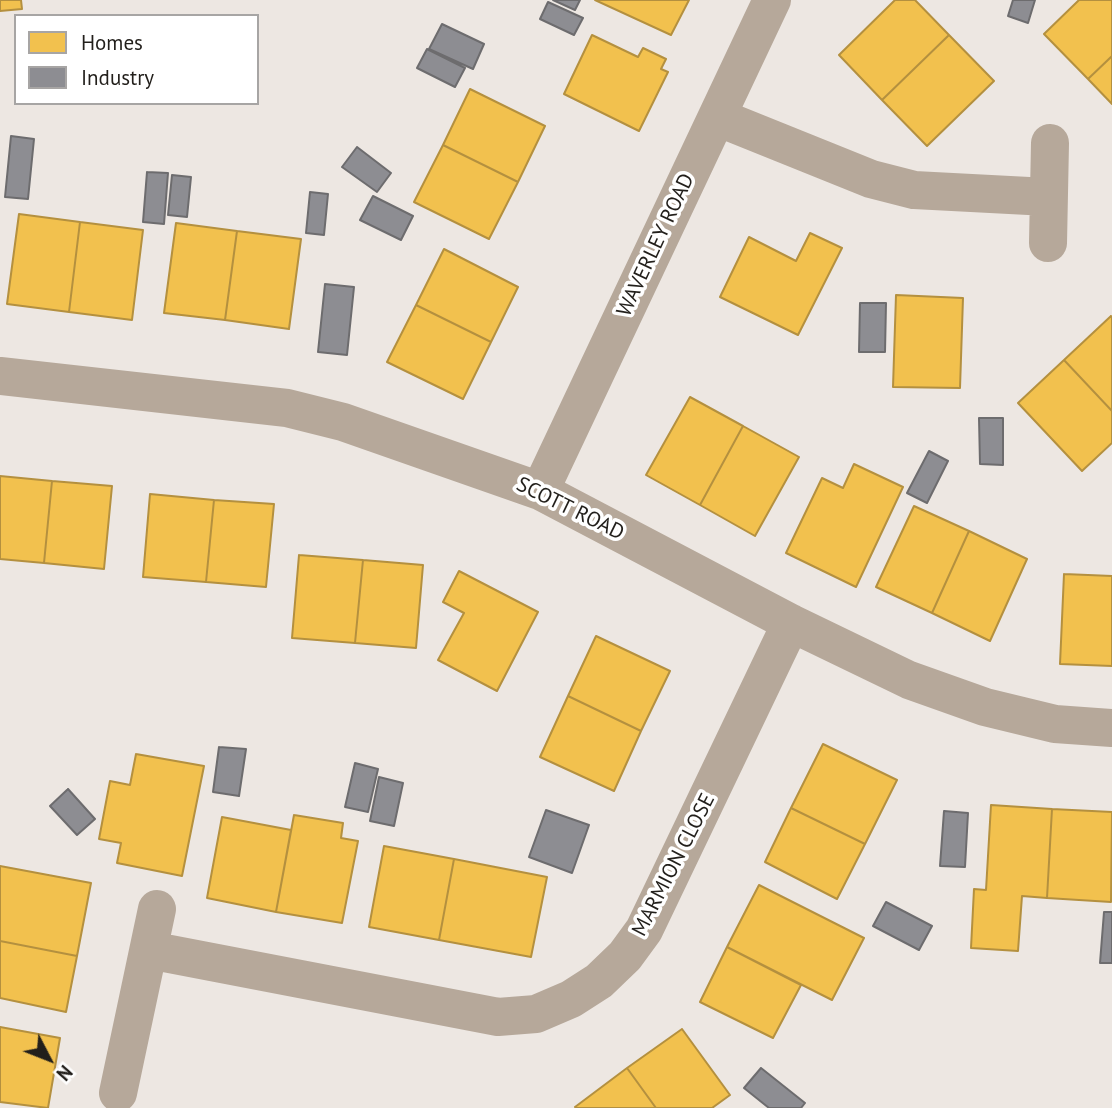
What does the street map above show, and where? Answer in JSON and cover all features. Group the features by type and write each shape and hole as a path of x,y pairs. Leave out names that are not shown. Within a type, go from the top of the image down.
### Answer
{"street":[{"name":"WAVERLEY ROAD","path":"540,491 772,0"},
{"path":"717,117 871,179 914,190 1048,197"},
{"path":"1048,243 1049,143"},
{"name":"SCOTT ROAD","path":"0,376 287,408 343,422 540,491 791,623 909,680 985,707 1055,723 1112,728"},
{"name":"MARMION CLOSE","path":"149,950 498,1017 537,1014 570,999 599,981 625,956 644,930 791,623"},
{"path":"118,1093 157,909"}],"building: Homes":[{"path":"0,0 21,0 22,9 0,11"},
{"path":"595,0 689,0 671,35"},
{"path":"895,0 915,0 949,35 882,100 839,55"},
{"path":"1079,0 1112,0 1112,56 1088,79 1044,34"},
{"path":"592,35 638,57 643,48 666,59 661,69 668,72 639,131 564,94"},
{"path":"949,35 994,81 927,146 882,100"},
{"path":"1112,56 1112,104 1088,79"},
{"path":"470,89 545,126 518,182 443,145"},
{"path":"443,145 518,182 489,239 414,202"},
{"path":"19,214 80,222 69,312 7,304"},
{"path":"80,222 143,230 132,320 69,312"},
{"path":"176,223 237,231 225,320 164,313"},
{"path":"237,231 301,239 289,329 225,320"},
{"path":"810,233 842,248 798,335 720,297 749,237 796,261"},
{"path":"444,249 518,287 491,342 416,305"},
{"path":"896,295 963,298 960,388 893,387"},
{"path":"416,305 491,342 463,399 387,362"},
{"path":"1111,316 1112,318 1112,411 1064,360"},
{"path":"1064,360 1112,411 1112,443 1082,471 1018,403"},
{"path":"690,397 743,426 700,505 646,475"},
{"path":"743,426 799,457 755,536 700,505"},
{"path":"854,464 903,487 856,587 786,553 822,478 843,488"},
{"path":"0,476 52,481 44,563 0,559"},
{"path":"52,481 112,486 104,569 44,563"},
{"path":"150,494 214,500 206,582 143,577"},
{"path":"214,500 274,504 266,587 206,582"},
{"path":"914,506 969,531 932,613 876,587"},
{"path":"969,531 1027,559 990,641 932,613"},
{"path":"299,555 363,560 355,643 292,638"},
{"path":"363,560 423,565 416,648 355,643"},
{"path":"459,571 538,612 497,691 438,660 464,613 443,602"},
{"path":"1064,574 1112,576 1112,666 1060,664"},
{"path":"596,636 670,671 641,731 568,696"},
{"path":"568,696 641,731 614,791 540,757"},
{"path":"823,744 897,780 865,844 791,808"},
{"path":"136,754 204,766 182,876 117,863 121,843 99,839 110,781 130,785"},
{"path":"991,805 1052,809 1047,898 1022,896 1018,951 971,948 974,889 986,890"},
{"path":"791,808 865,844 837,899 765,862"},
{"path":"1052,809 1112,812 1111,902 1047,898"},
{"path":"294,815 343,823 341,838 358,841 342,923 276,912"},
{"path":"222,817 291,830 276,912 207,898"},
{"path":"384,846 454,859 439,940 369,927"},
{"path":"454,859 547,877 531,957 439,940"},
{"path":"0,866 91,883 77,956 0,941"},
{"path":"759,885 864,938 832,1000 727,947"},
{"path":"0,941 77,956 66,1012 0,998"},
{"path":"727,947 801,985 773,1038 700,1002"},
{"path":"0,1027 60,1038 48,1108 0,1102"},
{"path":"682,1029 730,1095 712,1108 656,1108 627,1068"},
{"path":"627,1068 656,1108 575,1107"}],"building: Industry":[{"path":"553,0 580,0 575,10"},
{"path":"1013,0 1035,0 1028,23 1008,16"},
{"path":"548,2 583,18 574,35 540,19"},
{"path":"442,24 484,44 473,69 429,49"},
{"path":"427,49 465,68 455,87 417,68"},
{"path":"11,136 34,139 28,199 5,197"},
{"path":"357,147 391,173 377,192 342,167"},
{"path":"147,172 168,173 164,224 143,222"},
{"path":"172,175 191,177 187,217 168,215"},
{"path":"310,192 328,194 324,235 306,233"},
{"path":"373,196 413,216 401,240 360,220"},
{"path":"325,284 354,287 347,355 318,352"},
{"path":"860,303 886,303 885,352 859,352"},
{"path":"979,418 1003,418 1003,465 980,464"},
{"path":"929,451 948,461 927,503 907,493"},
{"path":"219,747 246,749 239,796 213,792"},
{"path":"355,763 378,769 368,812 345,807"},
{"path":"379,777 403,783 394,826 370,821"},
{"path":"68,789 95,819 77,835 50,806"},
{"path":"546,810 589,825 572,873 529,857"},
{"path":"944,811 968,813 965,867 940,866"},
{"path":"886,902 932,926 919,950 873,926"},
{"path":"1104,912 1112,912 1112,963 1100,963"},
{"path":"761,1068 805,1103 801,1108 769,1108 744,1088"}]}
